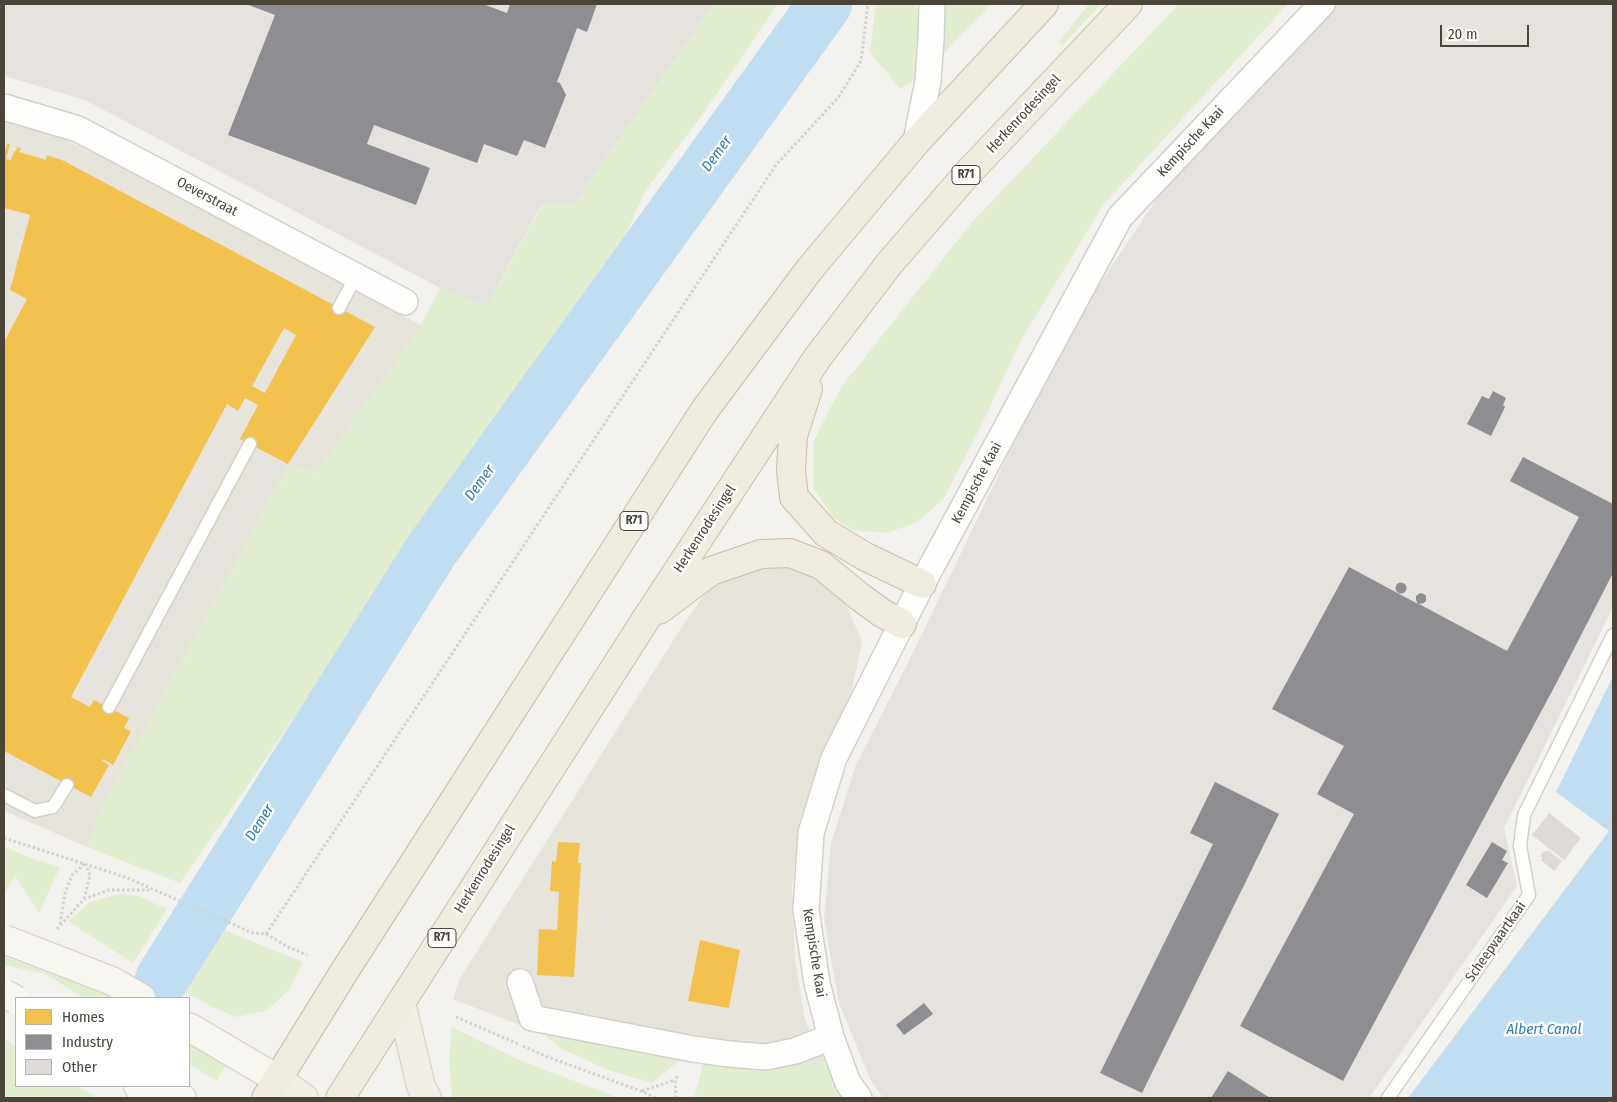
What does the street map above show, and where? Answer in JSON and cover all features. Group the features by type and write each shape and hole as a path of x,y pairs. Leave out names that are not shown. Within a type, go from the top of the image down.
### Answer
{"highway":[{"name":"R71","path":"272,1089 344,972 704,411 809,270 916,142 1044,4"},
{"name":"Herkenrodesingel","path":"340,1098 646,619 818,357 889,264 967,174 1128,4"},
{"path":"818,357 794,436 791,470 794,497 826,533 864,556 922,584"},
{"path":"646,619 711,571 761,554 790,553 821,565 860,597 902,624"}],"main road":[{"path":"4,938 112,981 139,997"},
{"path":"4,992 15,999"},
{"path":"401,1002 421,1086 427,1098"},
{"path":"192,1028 272,1089 304,1098"}],"street":[{"path":"916,142 928,81 932,39 932,4"},
{"name":"Kempische Kaai","path":"859,1098 848,1083 831,1037 817,983 806,910 811,833 834,758 922,584 1120,216 1322,4"},
{"name":"Oeverstraat","path":"4,106 78,129 405,302"},
{"path":"520,982 532,1018 693,1049 766,1057 795,1051 831,1037"}],"lane":[{"path":"340,308 356,276"},
{"path":"109,708 250,444"},
{"name":"Scheepvaartkaai","path":"1388,1098 1529,895 1520,846 1524,816 1613,635"},
{"path":"4,795 36,811 53,807 67,785"}],"path":[{"path":"266,934 776,165 838,98 861,61 868,4"},
{"path":"1603,826 1613,815"},
{"path":"4,838 125,877 238,927 253,933 266,934 288,947 307,955"},
{"path":"86,863 72,875 66,893 60,925 84,899 108,890 152,890"},
{"path":"84,899 90,875 86,863"},
{"path":"456,1017 545,1056 656,1098"},
{"path":"641,1091 675,1080 676,1098"}],"shaded area":[{"path":"4,4 714,4 574,203 541,205 486,307 440,288 85,100 4,76"},
{"path":"1335,4 1613,4 1613,607 1504,828 1517,886 1369,1098 883,1098 870,1079 839,1003 824,919 831,843 856,765 909,661 1028,414 1093,294 1158,197 1249,89"},
{"path":"4,119 66,140 104,157 421,325 316,473 289,465 104,804 87,847 4,811"},
{"path":"224,429 238,437 90,704 76,696"},
{"path":"265,455 284,468 212,585 202,579 131,713 121,708 192,573"},
{"path":"770,562 804,570 826,582 844,600 862,641 852,691 822,753 799,825 792,889 795,959 805,1020 825,1061 785,1068 681,1059 545,1035 453,999 459,980 681,628 714,581"},
{"path":"4,760 50,783 43,799 4,780"}],"green space":[{"path":"714,4 778,4 702,115 645,191 622,243 180,883 87,847 104,804 289,465 316,473 415,336 440,288 486,307 542,205 574,203"},
{"path":"876,4 916,4 918,23 914,80 900,89 870,52"},
{"path":"943,4 991,4 943,54 942,53"},
{"path":"1089,4 1101,4 1063,45 1059,42"},
{"path":"1179,4 1288,4 1104,204 1021,340 981,426 943,500 915,523 886,533 853,530 833,517 814,489 813,444 842,386 973,221"},
{"path":"4,846 28,857 60,867 39,913 15,876 4,894"},
{"path":"120,894 138,896 167,909 133,963 68,921 90,902"},
{"path":"215,926 303,962 290,989 266,1011 236,1017 210,1006 175,986"},
{"path":"4,953 103,990 115,997 82,997 45,974 4,965"},
{"path":"452,1027 519,1060 619,1098 452,1098 449,1059"},
{"path":"545,1035 681,1059 652,1083 608,1070 560,1048"},
{"path":"4,1039 15,1046 15,1087 80,1087 93,1095 91,1098 4,1098"},
{"path":"190,1042 227,1064 216,1081 190,1065"},
{"path":"704,1061 785,1068 825,1061 848,1098 694,1098"}],"water":[{"name":"Albert Canal","path":"1613,676 1613,1098 1408,1098 1609,831 1556,792"}],"building: Homes":[{"path":"7,144 10,144 6,159 11,160 17,147 21,148 19,152 46,160 47,155 64,161 375,327 288,464 240,439 258,405 245,398 238,411 227,404 71,697 90,707 94,700 129,718 124,728 131,731 113,765 103,759 102,761 109,765 91,797 4,751 4,342 27,299 10,290 30,215 4,208 4,148 6,149","holes":["284,328 296,335 265,393 252,386"]},
{"path":"558,842 580,843 578,863 581,863 574,977 537,975 539,929 557,930 559,892 550,891 552,861 556,862"},
{"path":"700,940 740,950 729,1008 688,1001"}],"building: Industry":[{"path":"246,4 483,4 507,13 510,4 597,4 587,32 577,28 557,82 560,83 566,95 545,148 524,140 517,156 484,144 477,163 374,125 367,144 430,168 416,205 228,135 275,15"},
{"path":"1493,391 1506,398 1503,405 1505,407 1491,436 1467,424 1482,396 1489,399"},
{"path":"1523,457 1613,504 1613,573 1558,680 1343,1081 1240,1026 1354,814 1317,794 1344,746 1272,709 1349,567 1418,604 1416,596 1420,593 1424,594 1426,601 1419,604 1507,651 1579,517 1510,481"},
{"path":"1399,583 1403,583 1406,588 1405,592 1399,593 1396,590 1396,586"},
{"path":"1215,782 1279,814 1142,1093 1100,1073 1213,844 1190,833"},
{"path":"1492,842 1507,851 1502,860 1508,863 1487,898 1466,885"},
{"path":"924,1003 933,1014 904,1035 896,1025"},
{"path":"1228,1071 1270,1098 1211,1098"}],"building: Other":[{"path":"1549,813 1581,838 1564,860 1532,835"},
{"path":"1548,850 1562,861 1554,871 1541,860 1543,858 1540,856 1544,851"}],"waterway":[{"name":"Demer","path":"162,979 431,551 825,4"}]}
